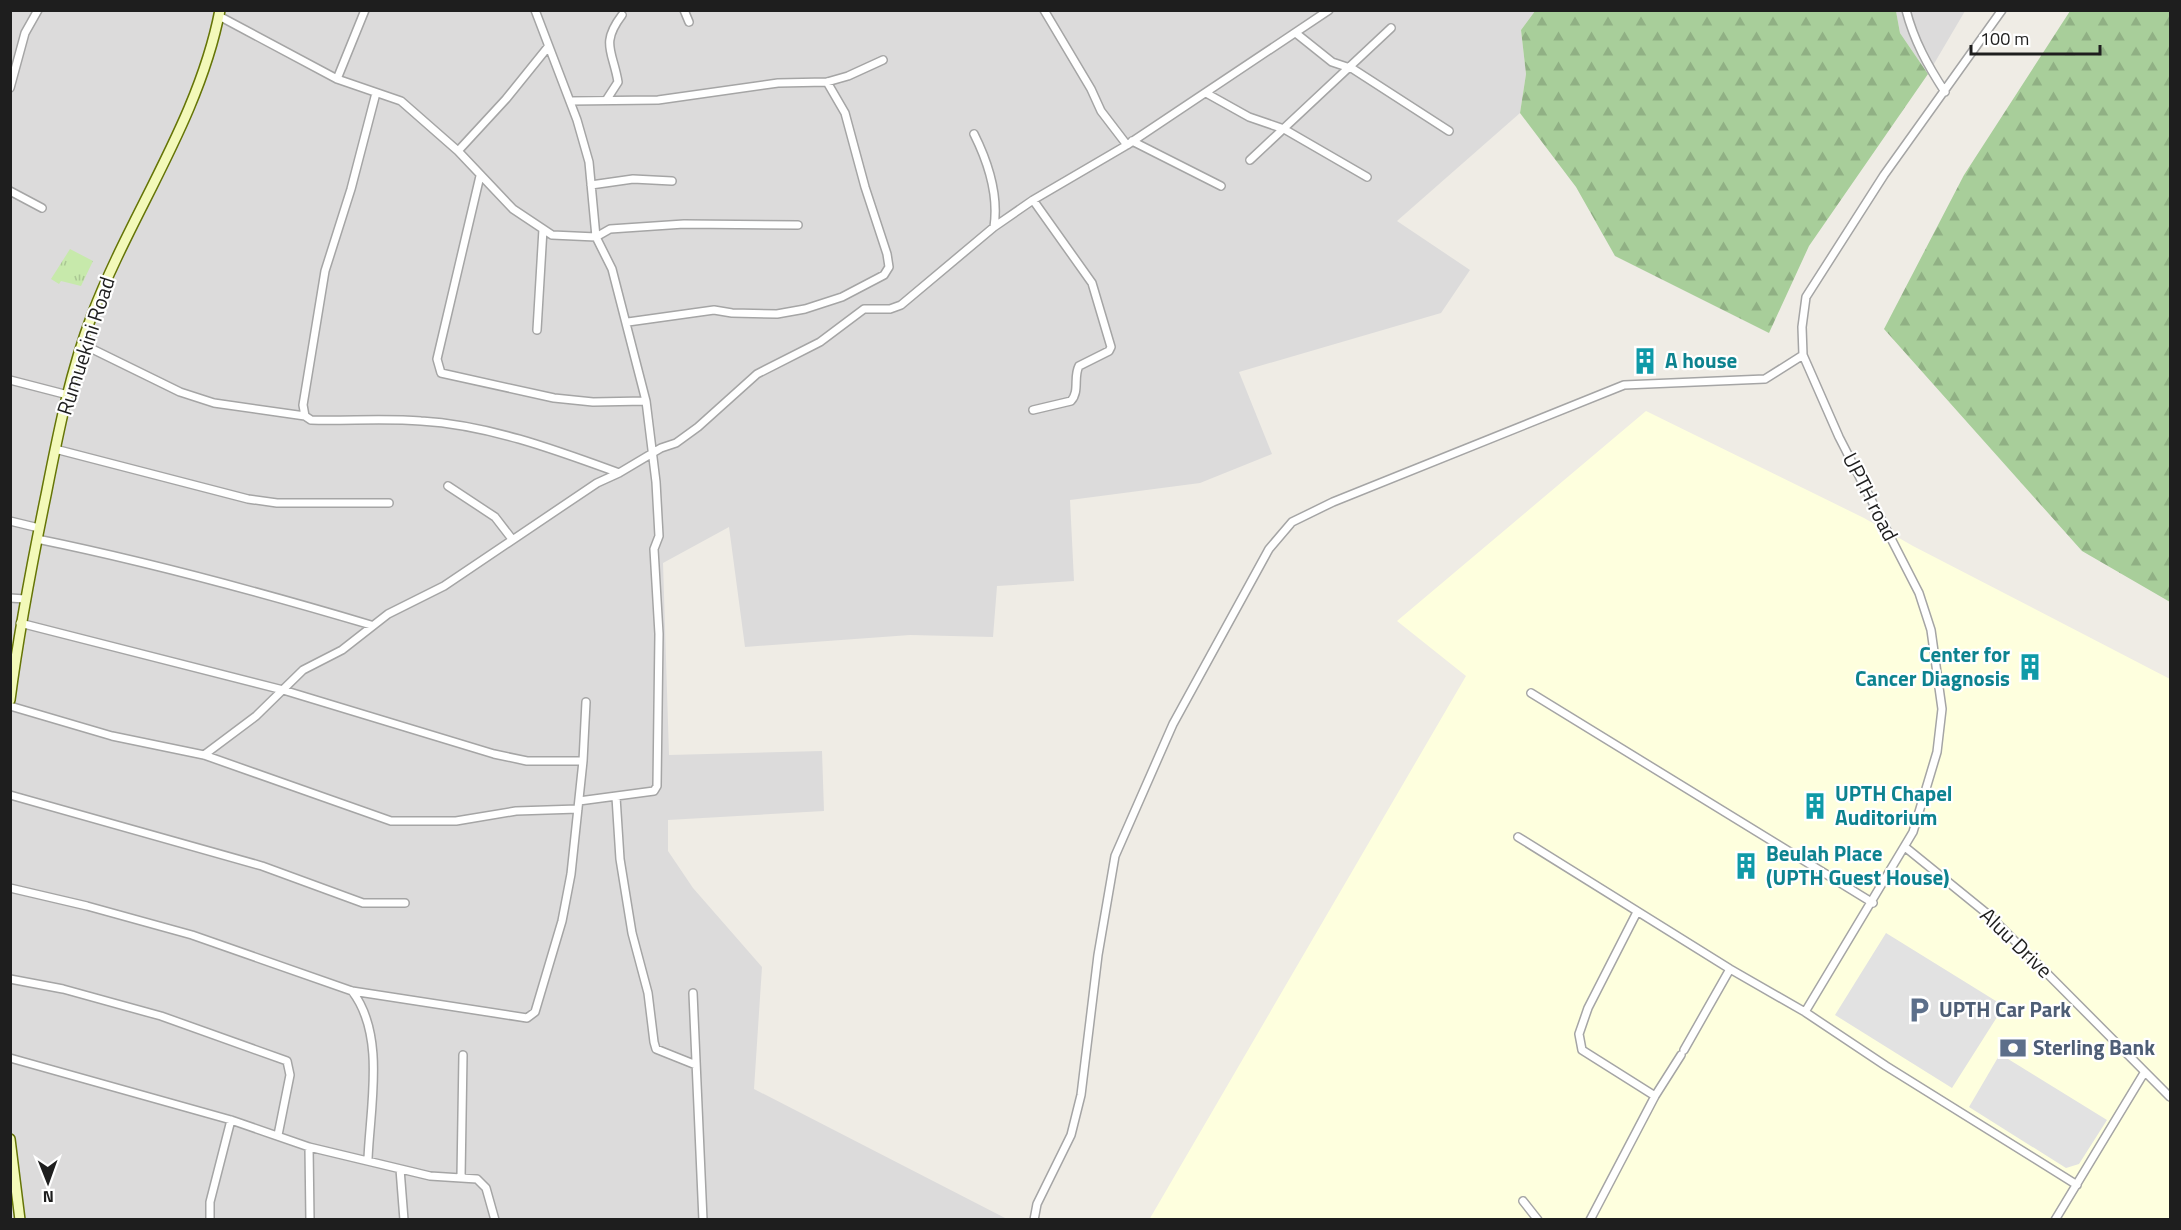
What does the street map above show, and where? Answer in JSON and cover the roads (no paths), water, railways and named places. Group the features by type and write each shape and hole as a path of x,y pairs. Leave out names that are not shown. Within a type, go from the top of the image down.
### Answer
{"street":[{"path":"10,88 26,33 38,10"},
{"path":"337,79 365,10"},
{"path":"10,706 111,736 204,756 402,823 456,821 516,811 579,805 654,791 657,786 659,634 654,549 659,536 657,482 646,401 628,322 612,269 596,237 589,162 570,101 536,10"},
{"path":"684,10 688,22"},
{"path":"1044,10 1091,89 1101,111 1130,143 1221,186"},
{"path":"204,756 256,716 303,670 342,650 371,625 444,586 597,483 676,443 698,427 758,374 819,342 864,309 900,305 994,227 1033,200 1130,143 1297,34 1329,10"},
{"path":"1906,10 1911,30 1927,64 1946,92"},
{"name":"UPTH road","path":"1805,1012 1905,847 1926,795 1937,752 1942,709 1931,630 1919,593 1839,436 1803,356 1802,327 1806,297 1884,175 1946,92 2001,10"},
{"path":"220,13 337,79 401,101 458,151 513,209 552,235 596,237 610,230 684,224 798,225"},
{"name":"Rumuekini Road","path":"10,700 20,623 39,528 55,449 82,344 112,264 196,88 220,13"},
{"path":"607,99 618,82 608,40 611,30 622,15"},
{"path":"1251,160 1391,28"},
{"path":"1297,34 1332,62 1348,68 1449,131"},
{"path":"458,151 506,99 548,47"},
{"path":"570,101 658,100 778,83 827,81 848,76 883,60"},
{"path":"628,322 714,310 732,313 777,314 805,309 842,297 884,275 889,267 887,254 865,187 845,113 827,81"},
{"path":"305,416 303,405 325,272 351,189 376,93"},
{"path":"1206,93 1249,117 1284,129 1367,177"},
{"path":"974,134 989,170 996,213 994,227"},
{"path":"480,176 437,359 441,373 554,398 593,402 646,401"},
{"path":"591,185 633,179 672,181"},
{"path":"10,191 42,208"},
{"path":"1033,200 1092,283 1111,347 1109,351 1079,366 1076,394 1071,401 1033,410"},
{"path":"537,330 543,230"},
{"path":"82,344 180,392 214,403 305,416 312,420 421,421 457,425 495,433 571,455 619,473"},
{"path":"1034,1220 1037,1204 1071,1135 1081,1095 1098,955 1116,856 1173,724 1269,549 1292,522 1333,502 1624,385 1765,379 1803,356"},
{"path":"10,380 68,395"},
{"path":"55,449 248,499 277,503 389,503"},
{"path":"448,486 495,517 512,539"},
{"path":"10,521 39,528"},
{"path":"37,539 240,586 371,625"},
{"path":"10,598 25,599"},
{"path":"20,623 283,690 494,754 526,760 583,761"},
{"path":"1532,693 1873,903"},
{"path":"10,888 87,906 192,935 352,991 527,1018 533,1016 562,921 579,805 586,702"},
{"path":"10,795 262,866 363,903 405,903"},
{"path":"616,797 620,859 632,933 648,993 654,1042 656,1048 696,1065"},
{"path":"1518,837 1730,969 1805,1012 1886,1066 2078,1185"},
{"name":"Aluu Drive","path":"1905,847 1990,916 2170,1097"},
{"path":"1637,912 1588,1008 1579,1034 1582,1050 1589,1056 1655,1096"},
{"path":"1590,1220 1655,1096 1730,969"},
{"path":"10,979 63,989 161,1016 287,1061 290,1075 278,1135"},
{"path":"352,991 360,1001 370,1036 372,1065 368,1159"},
{"path":"693,993 703,1220"},
{"path":"461,1177 463,1055"},
{"path":"10,1058 231,1120 309,1147 368,1159 430,1176 477,1179 486,1188 495,1220"},
{"path":"2055,1220 2144,1073"},
{"path":"210,1220 210,1202 231,1120"},
{"path":"10,1139 17,1213"},
{"path":"309,1147 310,1220"},
{"path":"400,1169 404,1220"},
{"path":"1523,1201 1538,1220"}],"place":[{"name":"A house","path":"1645,361"},
{"name":"Center for Cancer Diagnosis","path":"2030,667"},
{"name":"UPTH Chapel Auditorium","path":"1815,806"},
{"name":"Beulah Place (UPTH Guest House)","path":"1746,866"},
{"name":"UPTH Car Park","path":"1919,1010"},
{"name":"Sterling Bank","path":"2013,1048"}]}
